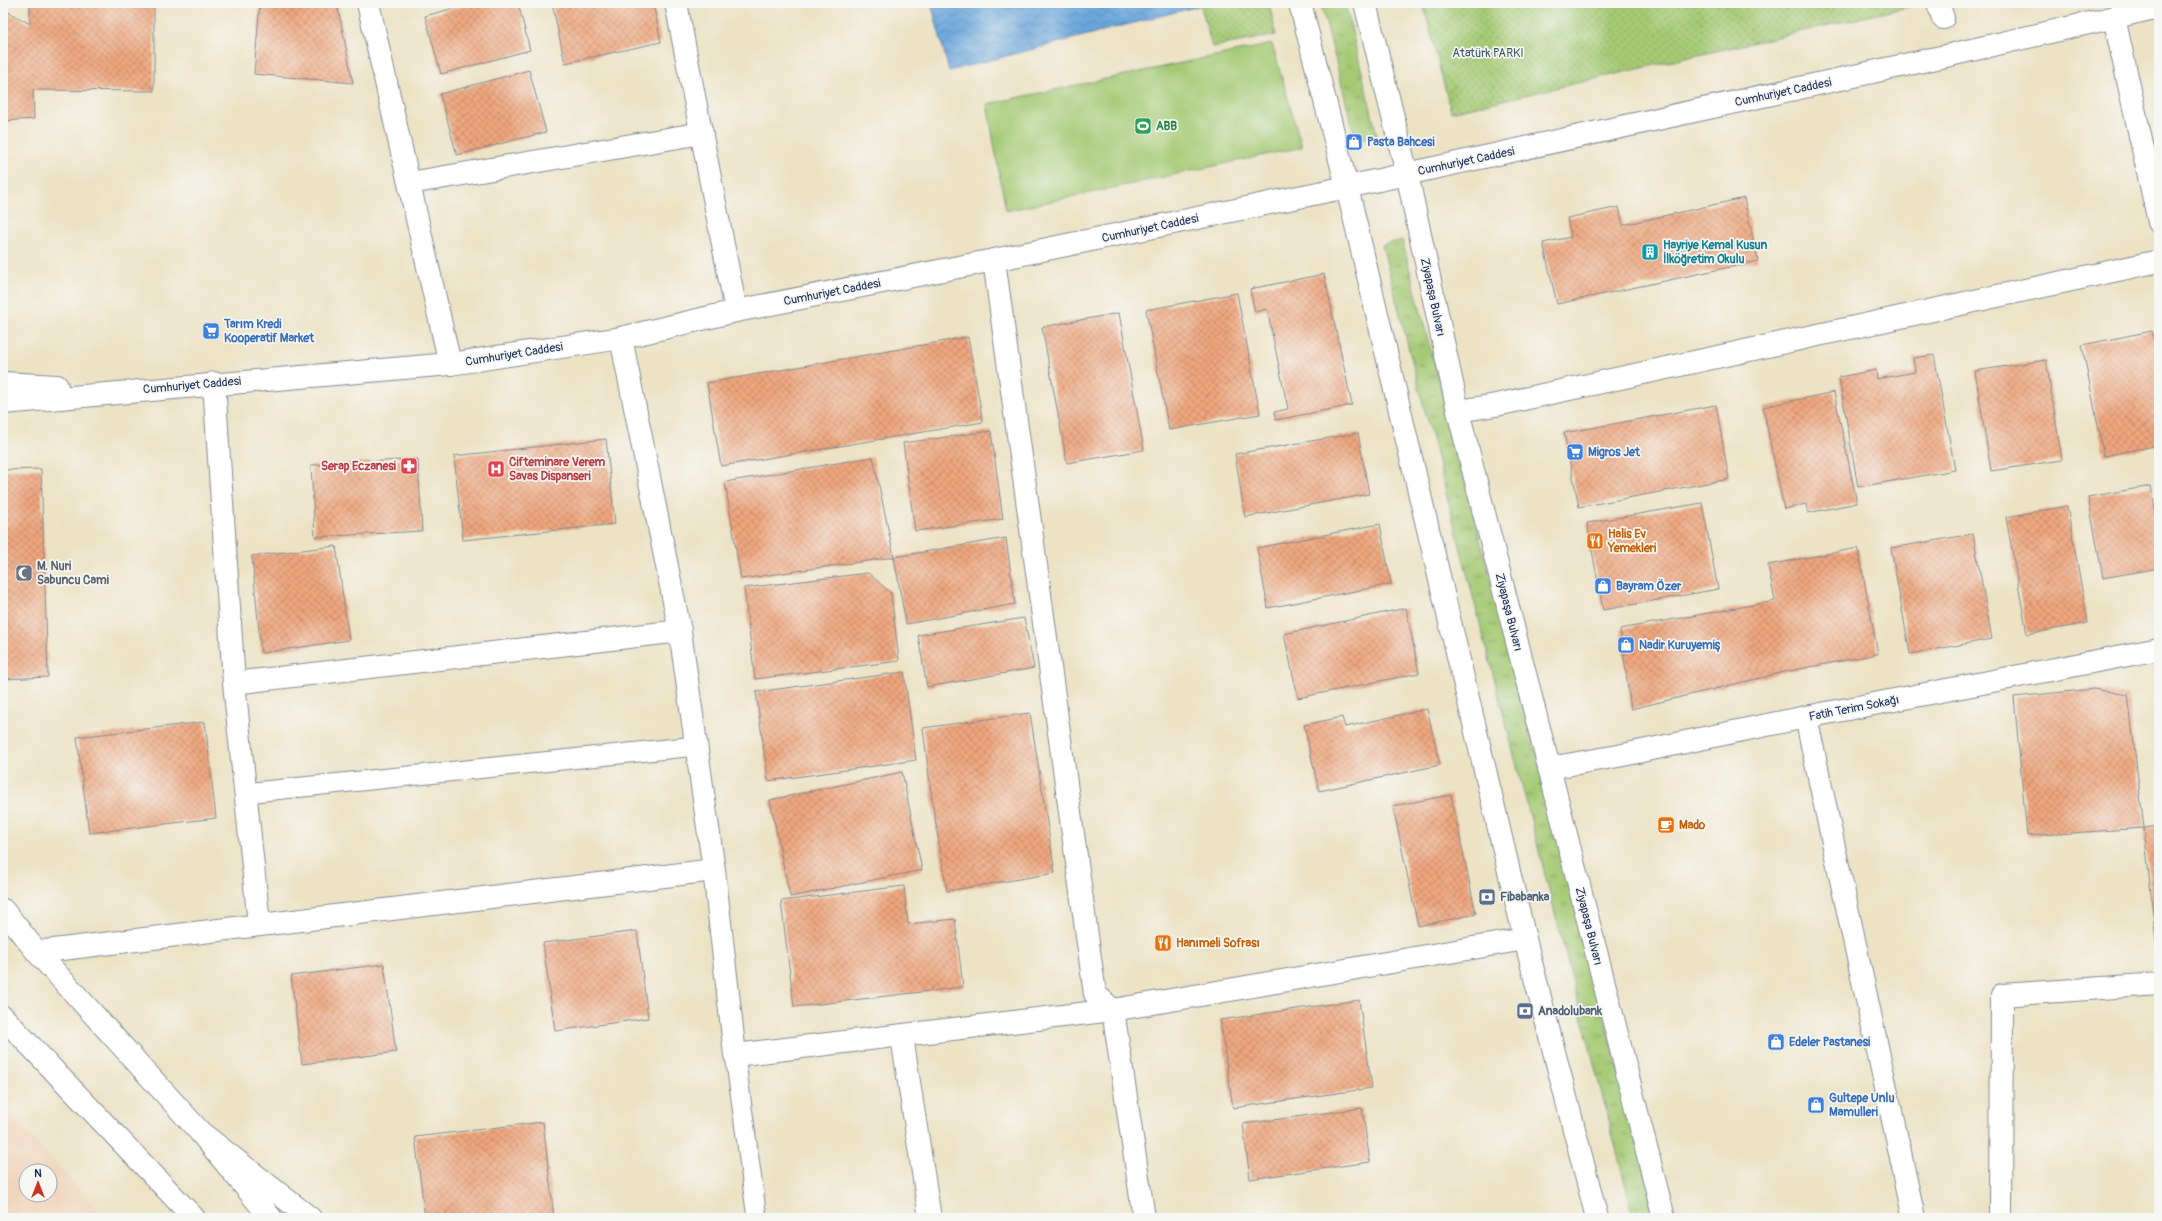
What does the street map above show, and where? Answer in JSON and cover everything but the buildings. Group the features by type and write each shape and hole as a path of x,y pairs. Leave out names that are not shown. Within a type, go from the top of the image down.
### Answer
{"main road":[{"path":"368,3 450,364"},
{"path":"676,3 736,311"},
{"path":"1300,3 1347,187 1525,939 1597,1218"},
{"name":"Ziyapaşa Bulvarı","path":"1365,3 1407,174 1458,411 1664,1218"},
{"name":"Cumhuriyet Caddesi","path":"3,403 130,390 450,364 621,338 736,311 994,260 1347,187 1941,57 2159,7"},
{"path":"2114,17 2159,222"},
{"path":"410,183 702,133"},
{"path":"994,260 1095,994 1113,1010 1144,1218"},
{"path":"1458,411 1496,405 2159,261"},
{"path":"621,338 680,631 714,870 735,1056 902,1037 1113,1010 1525,939"},
{"name":"Cumhuriyet Caddesi","path":"3,383 130,390"},
{"path":"214,383 234,683 259,924"},
{"path":"234,683 680,631"},
{"name":"Fatih Terim Sokağı","path":"1549,768 1618,756 1806,717 2159,649"},
{"path":"1806,717 1914,1218"},
{"path":"37,952 714,870"},
{"path":"3,910 37,952 200,1132 271,1218"},
{"path":"2001,1218 2002,995 2159,984"},
{"path":"3,1017 194,1218"},
{"path":"902,1037 930,1218"},
{"path":"200,1132 310,1218"}],"lane":[{"path":"245,794 696,746"},
{"path":"735,1056 757,1218"}],"shaded area":[{"path":"3,1107 55,1163 18,1163 18,1203 58,1203 58,1166 105,1218 3,1218"}],"green space":[{"path":"1200,3 1269,3 1276,35 1212,47"},
{"path":"1321,3 1345,3 1377,135 1356,141"},
{"name":"Atatürk PARKI","path":"1423,3 1925,3 1451,112"},
{"name":"ABB","path":"1272,44 1302,147 1006,211 987,104"},
{"path":"1402,240 1657,1218 1634,1218 1382,245"}],"water":[{"path":"931,3 1198,3 1199,6 949,71"}],"place":[{"name":"ABB","path":"1143,126"},
{"name":"Pasta Bahcesi","path":"1354,142"},
{"name":"Hayriye Kemal Kusun İlköğretim Okulu","path":"1650,252"},
{"name":"Tarım Kredi Kooperatif Market","path":"211,331"},
{"name":"Migros Jet","path":"1575,452"},
{"name":"Serap Eczanesi","path":"409,466"},
{"name":"Cifteminare Verem Savas Dispanseri","path":"496,469"},
{"name":"Halis Ev Yemekleri","path":"1595,541"},
{"name":"M. Nuri Sabuncu Cami","path":"24,573"},
{"name":"Bayram Özer","path":"1603,586"},
{"name":"Nadir Kuruyemiş","path":"1626,645"},
{"name":"Mado","path":"1666,825"},
{"name":"Fibabanka","path":"1487,897"},
{"name":"Hanımeli Sofrası","path":"1163,943"},
{"name":"Anadolubank","path":"1525,1011"},
{"name":"Edeler Pastanesi","path":"1776,1042"},
{"name":"Gultepe Unlu Mamulleri","path":"1816,1105"}]}
